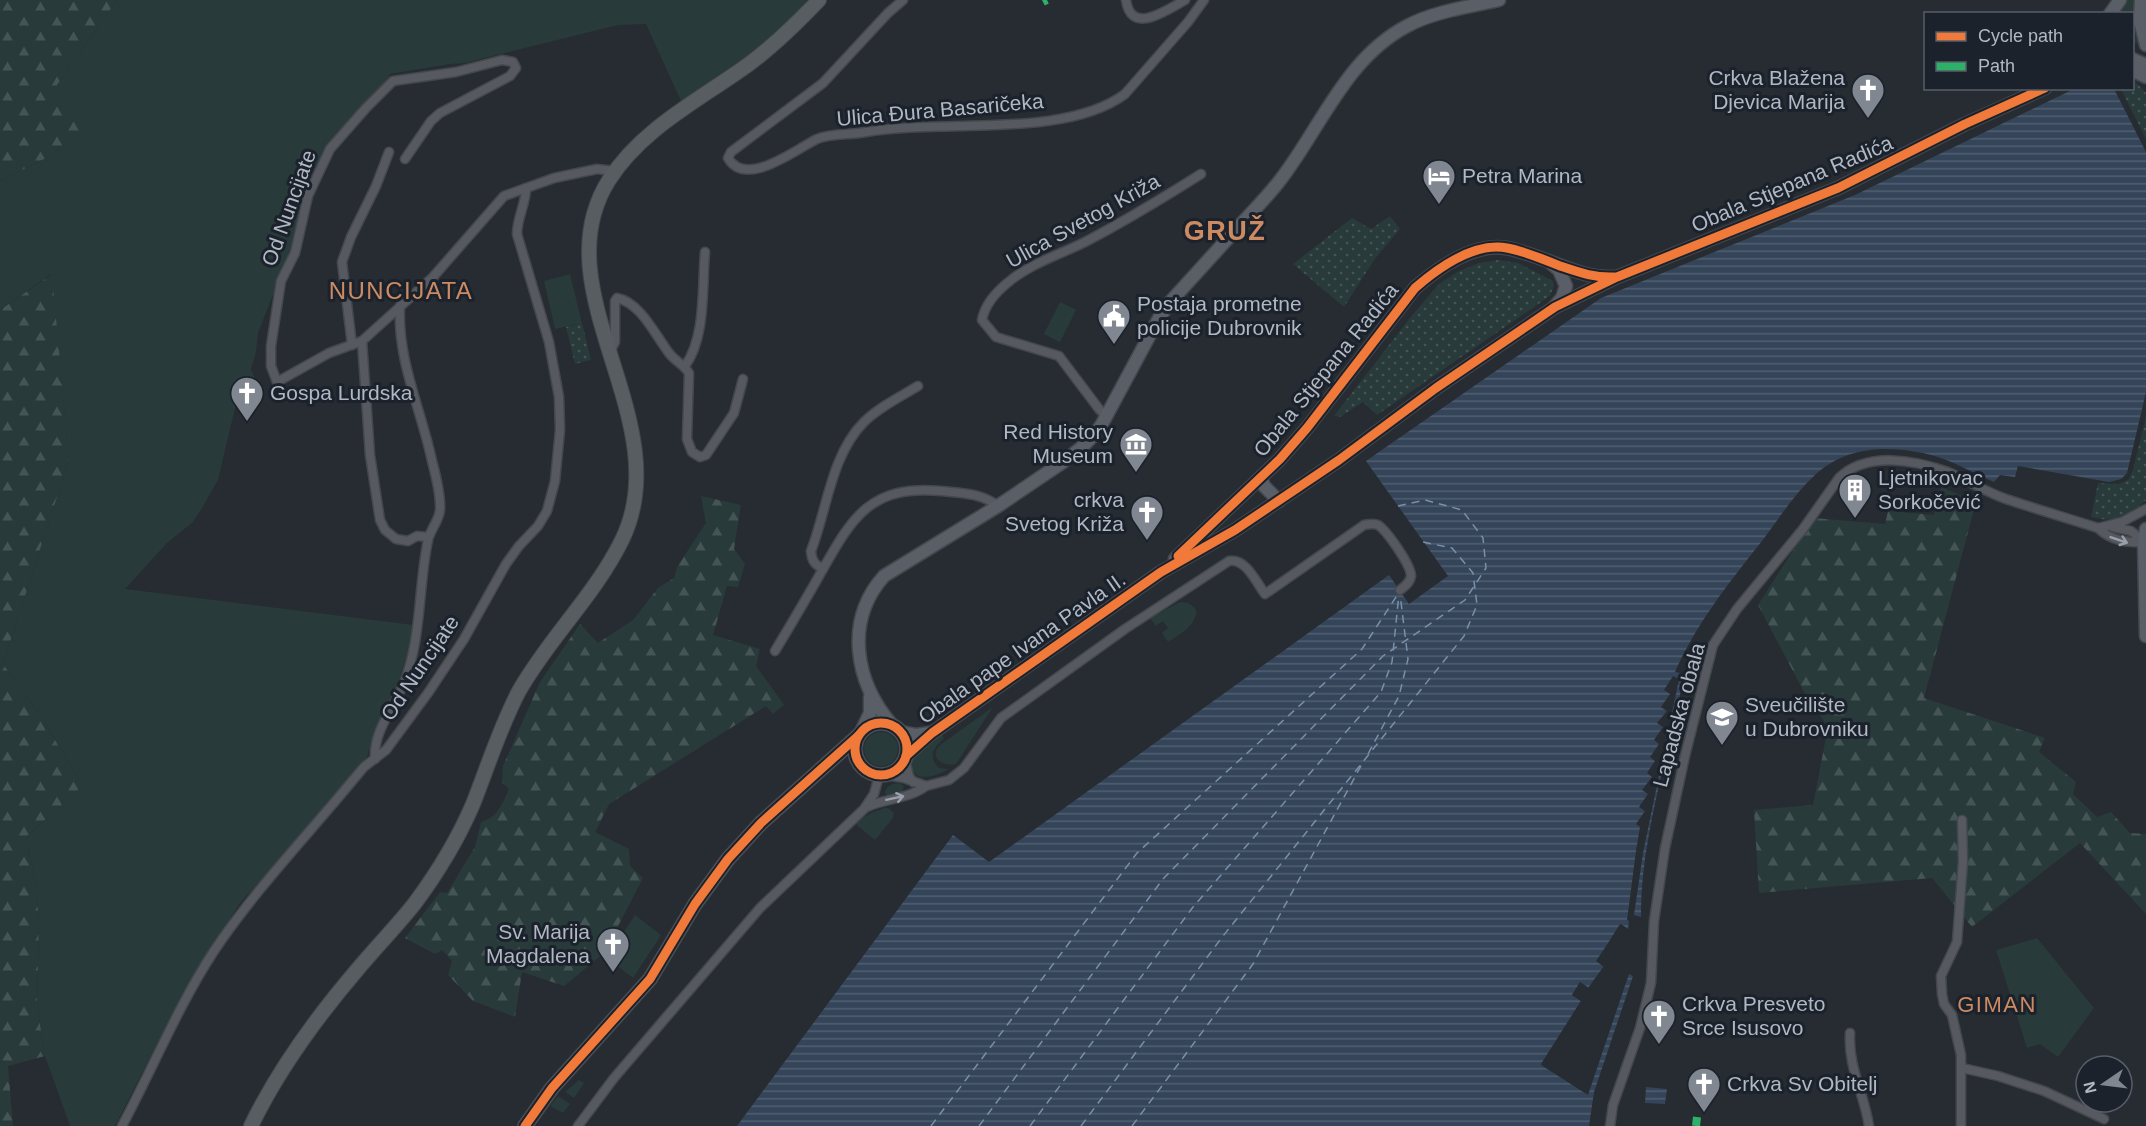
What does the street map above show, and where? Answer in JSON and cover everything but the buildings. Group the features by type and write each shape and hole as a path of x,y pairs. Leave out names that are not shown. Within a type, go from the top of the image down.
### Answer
{"main road":[{"path":"251,1126 267,1094 301,1041 400,921 440,867 469,813 503,726 522,686 562,627 600,579 623,538 631,518 637,471 630,421 592,279 590,239 598,202 615,171 646,137 777,42 819,0"},
{"path":"869,692 881,712 897,728 908,748 901,767 883,775 866,771 860,766 854,751 870,713 869,692 858,642 863,610 874,587 884,576 998,506 1063,462 1095,434 1159,318 1171,301 1278,183 1356,68 1380,45 1408,25 1443,13 1499,0"},
{"path":"2141,0 2140,20 2146,45"},
{"name":"Obala Stjepana Radića","path":"1161,572 1235,530 1279,501 1436,388 1555,307 1617,277 1838,188 2030,92"},
{"name":"Obala Stjepana Radića","path":"1161,572 1280,459 1307,428 1415,288 1428,277 1461,257 1492,248 1506,248 1586,275 1603,278 1617,277"},
{"path":"1550,262 1559,270 1566,286 1562,298 1555,307"},
{"path":"1261,477 1264,486 1279,501"},
{"path":"2146,529 2146,636"},
{"name":"Obala pape Ivana Pavla II.","path":"906,758 915,746 932,733 1161,572"},
{"path":"525,1126 552,1088 650,979 695,904 728,859 761,824 860,733 876,723 897,728"},
{"name":"Obala pape Ivana Pavla II.","path":"897,728 915,735 932,733"},
{"path":"816,774 846,764 860,766"}],"street":[{"name":"Ulica Đura Basaričeka","path":"903,0 823,83 731,152 728,158 735,166 748,170 786,158 818,139 891,128 1053,120 1097,109 1113,103 1125,94 1188,22 1204,0"},
{"path":"1126,0 1130,13 1136,18 1147,18 1185,0"},
{"name":"Od Nuncijate","path":"405,159 430,121 440,113 510,76 516,68 513,62 502,60 456,72 393,81 330,148 308,196 295,253 281,281 271,346 271,366 277,382 329,353 362,341 433,278 504,196 554,178 597,169 615,171"},
{"path":"352,345 342,262 389,152"},
{"name":"Ulica Svetog Križa","path":"1106,416 1059,356 996,337 982,320 984,308 1010,280 1020,273 1085,242 1149,207 1201,174"},
{"name":"Od Nuncijate","path":"122,1126 194,984 214,952 244,910 352,780 386,750 447,666 506,564 538,526 547,511 555,481 560,430 559,397 549,342 517,234 517,223 526,188"},
{"path":"685,366 699,337 705,252"},
{"path":"610,352 615,342 615,301 617,298 637,311 668,352 685,366 690,383 687,440 692,452 700,457 706,455 734,413 743,379"},
{"name":"Od Nuncijate","path":"375,759 374,749 377,738 404,683 417,635 428,537 440,511 437,483 423,422 405,368 399,325 400,306"},
{"path":"362,341 370,455 380,520 385,530 396,539 408,541 417,536 428,537"},
{"path":"823,569 815,565 811,551 845,448 869,417 918,386"},
{"name":"Lapadska obala","path":"1610,1126 1614,1105 1640,1028 1650,983 1654,921 1665,848 1684,756 1713,645 1737,609 1803,529 1845,471 1875,461 1904,461 1948,472 2004,498 2098,528 2120,541 2145,542"},
{"path":"775,651 852,521 861,511 879,500 912,489 964,493 982,497 998,506"},
{"name":"Lapadska obala","path":"2098,528 2130,519 2146,509"},
{"path":"864,809 883,801 911,795 926,786 941,783 957,775 1001,718 1125,629 1228,561 1234,560 1242,563 1265,594 1364,525 1371,523 1378,525 1385,532 1410,569 1411,578 1408,584 1400,590"},
{"name":"Lapadska obala","path":"2108,526 2131,531 2145,542"},
{"path":"906,758 909,776 914,782"},
{"path":"578,1126 614,1078 759,908 864,809 883,775 926,786"},
{"path":"1961,1126 1962,1068 1952,1015 1944,1004 1941,976 1957,942 1964,861 1962,820"},
{"path":"1850,1033 1849,1048 1852,1070 1867,1109 1869,1126"},
{"path":"1962,1068 1998,1076 2044,1091 2104,1119"}],"green space":[{"path":"0,0 117,0 57,85 84,131 46,158 0,181"},
{"path":"117,0 807,0 786,24 751,53 681,101 646,24 618,25 465,63 390,74 382,88 327,145 305,194 290,251 258,333 251,369 255,379 245,404 235,408 218,480 193,522 167,543 125,589 414,625 406,658 397,686 366,760 329,800 285,855 240,903 179,1000 115,1126 70,1126 45,1056 37,1005 39,920 35,880 26,837 83,786 41,717 3,664 69,460 51,274 0,310 0,181 46,158 83,131 57,85"},
{"path":"2127,0 2134,0 2134,12 2119,12"},
{"path":"2134,29 2139,44 2134,43"},
{"path":"2134,80 2146,93 2146,139 2122,90 2134,90"},
{"path":"1390,216 1400,229 1374,260 1344,307 1293,264 1352,218 1371,229"},
{"path":"1498,260 1518,263 1553,281 1554,286 1550,296 1377,415 1363,402 1340,417 1334,416 1439,284 1457,272 1479,263"},
{"path":"52,274 69,460 3,664 41,717 83,786 26,837 35,880 39,920 37,1005 45,1056 8,1066 13,1126 0,1126 0,310"},
{"path":"570,274 582,323 555,329 544,281"},
{"path":"1060,302 1076,310 1060,342 1044,334"},
{"path":"582,323 591,360 575,364 566,327"},
{"path":"2146,416 2146,500 2121,518 2108,520 2091,517 2098,483 2118,484 2128,480 2133,470"},
{"path":"1941,487 1976,502 1924,698 2045,738 2039,752 2076,782 2073,794 2097,817 2111,812 2130,833 2146,834 2146,914 2080,843 1972,927 1932,878 1759,893 1754,810 1813,805 1828,727 1803,690 1758,605 1814,518 1885,524 1888,511 1934,515"},
{"path":"701,496 741,505 734,549 745,564 738,587 727,586 713,635 760,649 756,666 784,705 773,714 766,706 609,804 595,832 629,849 630,866 643,878 604,953 564,986 522,972 515,1017 473,1001 448,975 452,961 442,950 435,954 405,938 440,892 447,893 475,847 481,822 492,817 502,805 509,789 502,782 503,766 540,682 580,624 598,643 633,620 658,588 674,578 677,567 706,523"},
{"path":"1180,602 1190,604 1197,612 1189,626 1168,642 1162,633 1168,628 1163,621 1156,626 1150,618"},
{"path":"993,707 956,764 942,763 936,758 940,745"},
{"path":"881,732 893,737 898,749 893,761 881,766 869,761 864,749 869,737"},
{"path":"942,734 944,738 935,748 933,759 939,768 949,769 929,777 913,772 910,757"},
{"path":"899,783 904,786 902,791 888,796 885,793 892,784"},
{"path":"884,808 894,813 893,818 875,840 854,823 871,813"},
{"path":"635,915 661,935 633,978 607,958"},
{"path":"2037,938 2094,1008 2058,1057 2040,1044 2027,1048 1996,950"},
{"path":"579,1080 584,1083 574,1098 565,1092"},
{"path":"558,1096 570,1104 563,1113 550,1106"}],"water":[{"path":"2072,90 2115,90 2146,152 2146,392 2127,473 2121,479 2109,482 2018,466 2015,477 2000,475 1994,482 1935,456 1888,449 1857,452 1842,457 1815,475 1799,491 1712,606 1675,672 1684,674 1650,826 1642,887 1641,917 1634,915 1643,853 1636,851 1627,920 1629,921 1628,929 1620,924 1597,961 1604,966 1588,988 1580,983 1572,995 1581,1001 1541,1064 1588,1095 1629,974 1633,976 1594,1092 1589,1126 737,1126 953,835 989,862 1389,575 1409,604 1448,576 1366,461 1601,298 1855,195"},
{"path":"1646,1087 1667,1089 1665,1104 1645,1103"}],"pier":[{"path":"1673,676 1679,679 1643,853 1636,851 1640,827 1636,824 1645,811 1639,807 1648,794 1642,790 1652,777 1647,773 1655,761 1650,757 1659,744 1654,740 1663,727 1657,723 1667,711 1661,707 1670,694 1664,690"},
{"path":"1621,924 1630,931 1621,928 1601,960 1607,967 1591,990 1587,991 1581,987 1576,994 1584,1002 1545,1064 1586,1090 1585,1093 1541,1065 1581,1001 1572,995 1580,982 1589,988 1604,967 1596,961"},
{"path":"1569,1040 1582,1049 1567,1068 1556,1059"}],"ferry route":[{"path":"979,1126 1163,879 1383,656 1465,600 1486,568 1483,538 1462,510 1425,500 1398,506"},
{"path":"1081,1126 1223,936 1464,636 1477,605 1473,573 1452,548 1423,542"},
{"path":"931,1126 1137,853 1362,649 1398,594"},
{"path":"1030,1126 1193,907 1381,692 1392,662 1399,594"},
{"path":"1368,754 1399,696 1408,659 1400,594"},
{"path":"1132,1126 1253,964 1362,764"}],"marked path":[{"path":"1043,2 1047,0"},
{"path":"1696,1126 1697,1117"}],"cycle path":[{"path":"906,756 932,733 1161,572 1235,530 1339,460 1436,388 1555,307 1617,277 1838,188 1965,124 2041,90"},
{"path":"1178,556 1280,459 1307,428 1415,288 1434,272 1469,253 1495,247 1527,253 1580,272 1600,277 1614,277"},
{"path":"876,723 886,723 900,730 907,749 900,768 886,775 876,775 866,771 859,764 855,754 855,744 859,734 866,727 876,723"},
{"path":"525,1126 552,1088 650,979 695,904 728,859 761,823 858,736"}],"place":[{"name":"Crkva Blažena Djevica Marija","path":"1868,119"},
{"name":"Petra Marina","path":"1439,205"},
{"name":"Postaja prometne policije Dubrovnik","path":"1114,345"},
{"name":"Gospa Lurdska","path":"247,422"},
{"name":"Red History Museum","path":"1136,473"},
{"name":"Ljetnikovac Sorkočević","path":"1855,519"},
{"name":"crkva Svetog Križa","path":"1147,541"},
{"name":"Sveučilište u Dubrovniku","path":"1722,746"},
{"name":"Sv. Marija Magdalena","path":"613,973"},
{"name":"Crkva Presveto Srce Isusovo","path":"1659,1045"},
{"name":"Crkva Sv Obitelj","path":"1704,1113"}],"district":[{"name":"GRUŽ","path":"1225,231"},
{"name":"NUNCIJATA","path":"401,291"},
{"name":"GIMAN","path":"1997,1004"}]}
